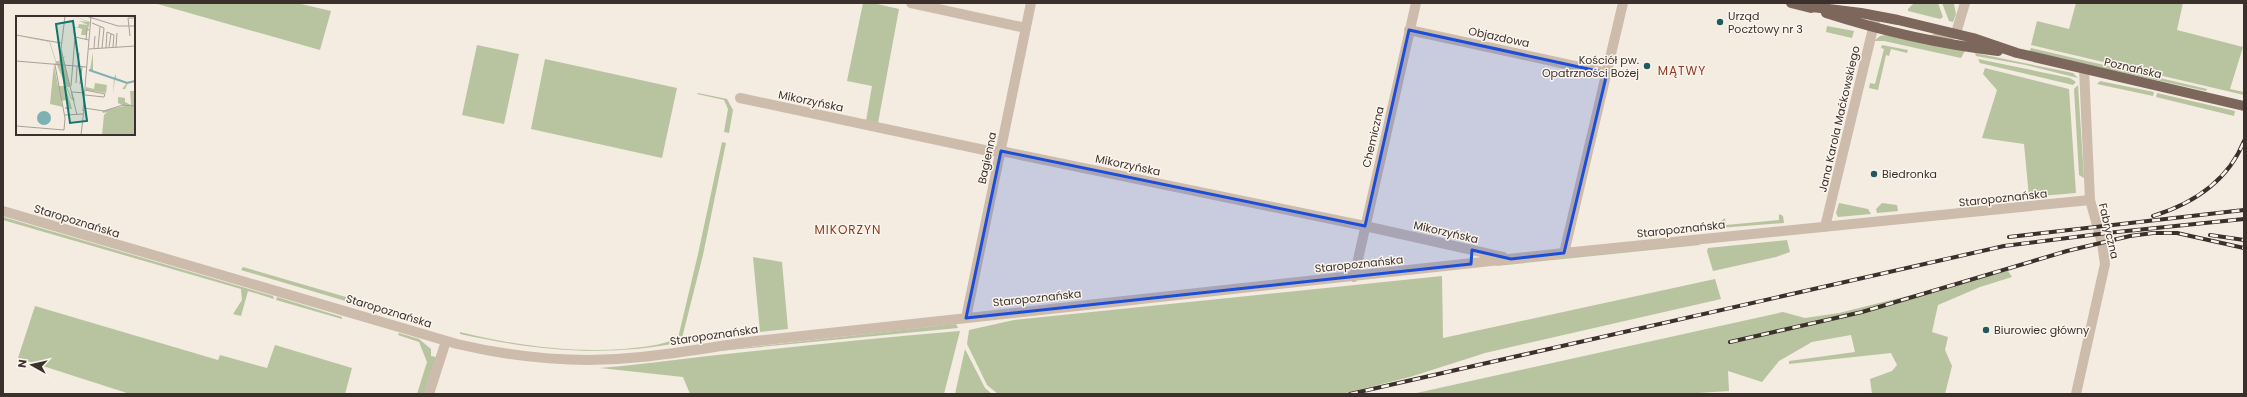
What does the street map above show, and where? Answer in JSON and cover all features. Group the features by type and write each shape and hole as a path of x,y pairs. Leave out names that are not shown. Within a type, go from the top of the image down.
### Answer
{"main road":[{"name":"Poznańska","path":"1791,3 1873,27 1931,40 1971,48 2017,53"},
{"name":"Poznańska","path":"1804,6 1876,16 1956,33 2017,53 2244,106"}],"street":[{"path":"911,3 1026,28"},
{"name":"Bagienna","path":"966,318 1031,3"},
{"name":"Chemiczna","path":"1354,277 1416,3"},
{"path":"1564,253 1623,3"},
{"path":"1965,3 1956,33 1962,43 1971,48"},
{"name":"Jana Karola Maćkowskiego","path":"1825,228 1876,16"},
{"name":"Objazdowa","path":"1409,30 1607,73"},
{"path":"1931,40 1956,33"},
{"name":"Fabryczna","path":"2076,394 2105,270 2104,254 2090,200 2084,69"},
{"name":"Mikorzyńska","path":"740,98 989,151 1001,151 1365,226 1511,259"},
{"name":"Staropoznańska","path":"3,211 446,341 516,355 578,360 614,359 966,318 1564,253 1825,228 2090,200"},
{"path":"1471,264 1472,250"},
{"path":"429,394 446,341"}],"highlighted area":[{"path":"1409,30 1607,73 1564,253 1511,259 1472,250 1471,264 966,318 1001,151 1365,226"}],"green space":[{"path":"154,3 297,3 331,11 320,50"},
{"path":"863,3 873,3 899,9 878,123 866,121 872,86 847,81"},
{"path":"1914,3 1938,3 1943,17 1940,19 1908,11"},
{"path":"1942,3 1954,4 1956,14 1953,22 1949,21"},
{"path":"2076,3 2183,3 2177,30 2243,47 2230,89 2244,92 2244,95 2031,45 2037,21 2069,29"},
{"path":"1827,26 1854,31 1852,38 1826,32"},
{"path":"1885,35 1965,51 1961,58 1884,41 1874,41 1880,36"},
{"path":"477,45 519,54 504,124 462,115"},
{"path":"1882,45 1908,50 1907,53 1891,49 1889,56 1886,55 1878,90 1869,88 1870,83 1875,84 1884,49 1881,48"},
{"path":"2031,48 2207,89 2206,91 2029,52"},
{"path":"1975,53 2073,73 2078,78 2026,65 1976,56"},
{"path":"545,59 677,88 662,158 531,129"},
{"path":"1978,59 2070,78 2076,82 2073,85 1980,63"},
{"path":"1985,68 2069,89 2076,193 2029,197 2024,144 1982,138 1997,90 1983,74"},
{"path":"2100,81 2154,92 2153,96 2097,84"},
{"path":"2078,85 2084,178 2079,175 2074,89"},
{"path":"2157,93 2235,111 2234,116 2156,97"},
{"path":"697,94 727,99 733,110 729,133 724,132 728,109 724,100"},
{"path":"722,142 726,143 703,255 681,342 625,350 598,351 570,350 543,348 515,344 460,334 460,332 501,341 541,347 582,350 645,347 665,343 678,338"},
{"path":"1839,203 1868,209 1871,214 1838,217 1836,213"},
{"path":"1882,203 1897,205 1898,211 1877,213 1876,209"},
{"path":"1779,214 1783,216 1784,223 1719,228 1720,222 1725,218 1726,225 1779,220"},
{"path":"3,217 273,296 274,299 248,291 241,316 233,314 242,300 241,289 3,220"},
{"path":"1787,240 1790,252 1776,257 1713,271 1707,251 1708,248"},
{"path":"1698,243 1700,245 1496,266 1498,264"},
{"path":"753,257 782,262 788,329 760,332"},
{"path":"243,267 370,304 369,308 241,270"},
{"path":"2008,271 2012,277 1980,287 1938,305 1932,332 1948,337 1945,350 1952,366 1945,394 1872,394 1870,379 1892,371 1897,365 1891,353 1789,364 1789,361 1855,352 1851,335 1812,342 1779,361 1762,382 1728,371 1729,391 1683,394 1412,394 1783,312 1805,318 1839,313"},
{"path":"1442,276 1443,338 1715,279 1721,299 1485,353 1410,377 1342,394 998,394 987,385 967,344 969,330 1014,320"},
{"path":"277,297 342,317 342,319 276,300"},
{"path":"35,306 218,360 220,355 267,368 275,345 352,368 345,394 130,394 18,358"},
{"path":"956,324 958,328 698,353 723,350"},
{"path":"960,331 944,394 690,394 683,377 600,368 802,346"},
{"path":"399,333 419,339 431,349 431,356 436,357 424,394 417,394 427,362 419,342 398,335"},
{"path":"965,349 985,388 992,394 955,394"}],"railway":[{"path":"2153,216 2181,205 2195,198 2207,189 2229,168 2244,141"},
{"path":"2009,237 2244,210"},
{"path":"1350,394 2004,246 2107,233 2244,219"},
{"path":"1730,342 1862,312 2067,251 2130,236 2153,233 2177,233 2244,248"},
{"path":"2210,235 2244,240"}],"place":[{"name":"Urząd Pocztowy nr 3","path":"1720,22"},
{"name":"Kościół pw. Opatrzności Bożej","path":"1647,66"},
{"name":"Biedronka","path":"1874,174"},
{"name":"Biurowiec główny","path":"1986,330"}],"district":[{"name":"MĄTWY","path":"1682,70"},
{"name":"MIKORZYN","path":"848,229"}]}
